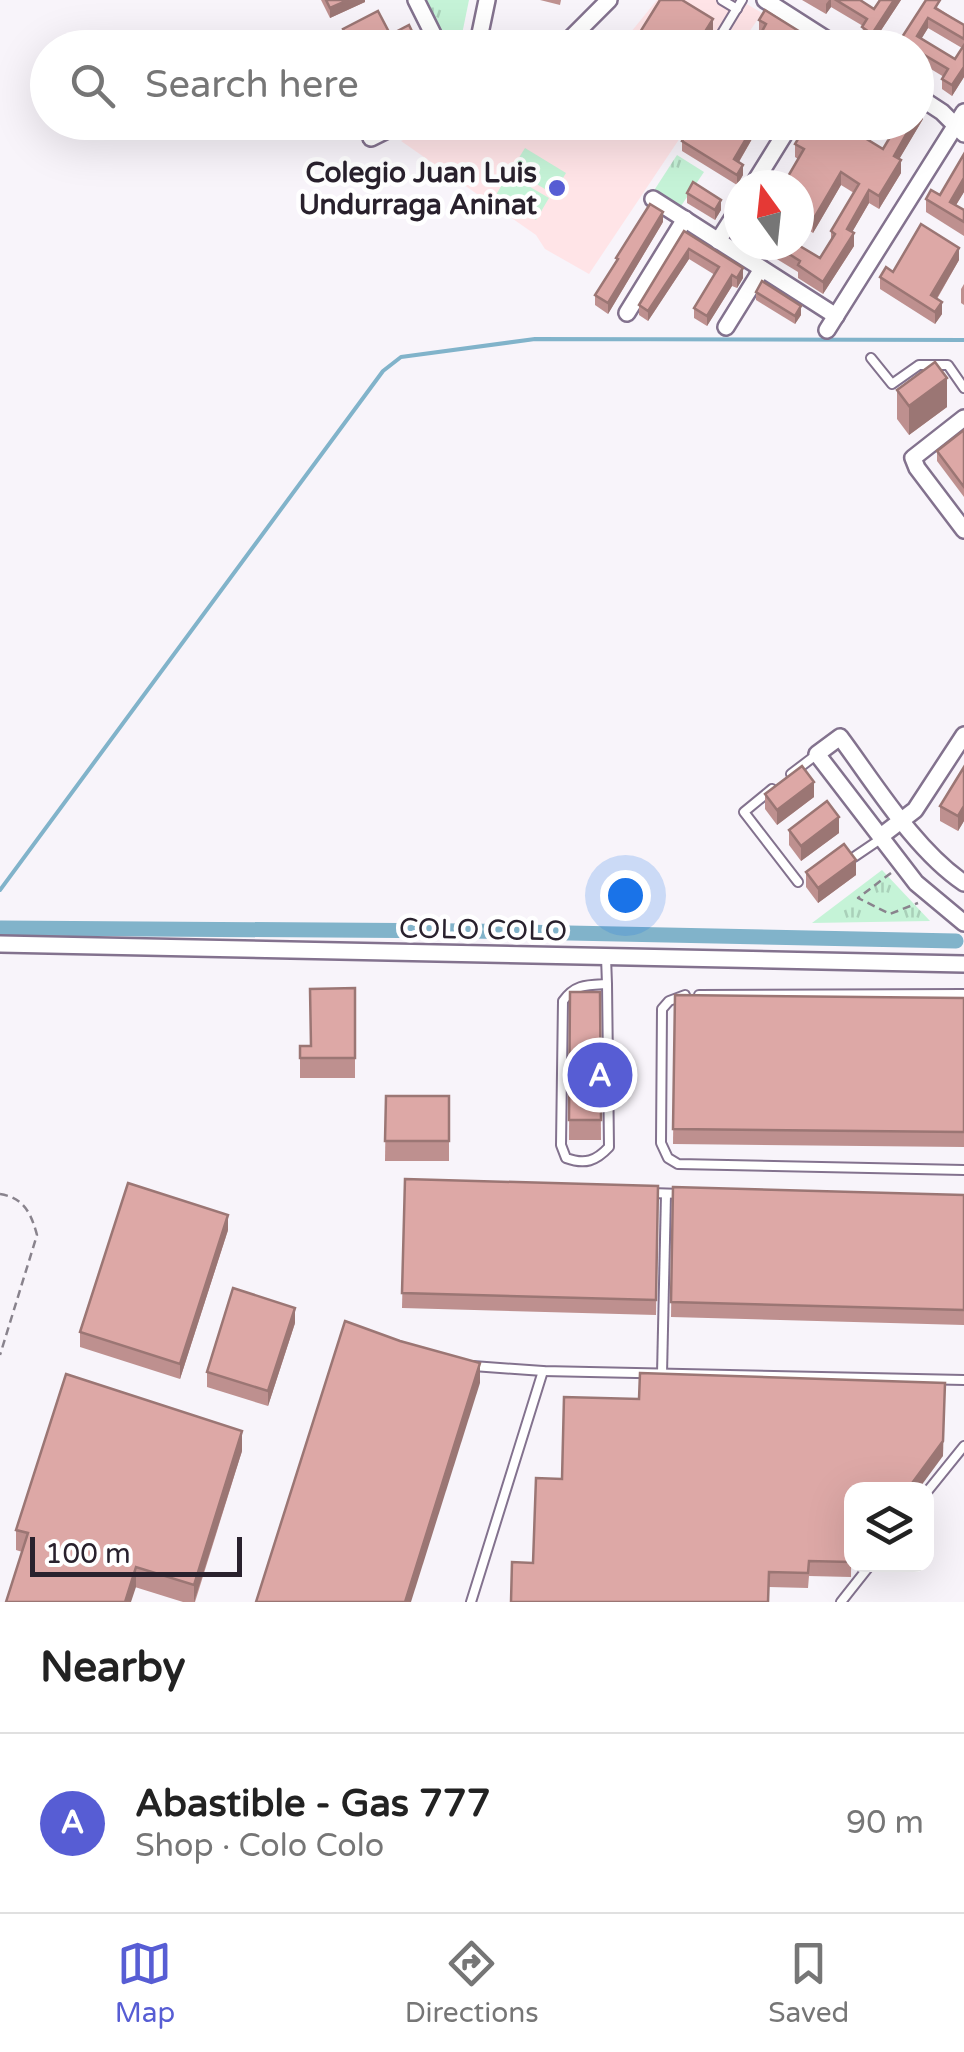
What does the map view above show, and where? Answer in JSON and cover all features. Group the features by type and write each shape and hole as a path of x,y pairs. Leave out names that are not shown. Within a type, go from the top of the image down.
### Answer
{"street":[{"path":"416,0 431,30"},
{"path":"480,30 486,0"},
{"path":"579,30 609,0"},
{"path":"765,0 813,30"},
{"path":"653,199 762,269 832,323 961,124 934,107"},
{"path":"762,170 781,140"},
{"path":"627,313 685,220"},
{"path":"718,241 724,232"},
{"path":"726,327 762,269"},
{"path":"964,418 916,452 914,463 964,530"},
{"path":"881,837 915,810 964,735"},
{"path":"961,875 904,821 840,737 817,754 927,894 964,923"},
{"name":"COLO COLO","path":"0,944 964,964"}],"lane":[{"path":"722,0 739,4 724,30"},
{"path":"871,358 892,384 919,365 948,365 964,388"},
{"path":"798,882 744,812 817,754"},
{"path":"854,857 881,837"},
{"path":"606,957 607,984 609,1147 598,1159 581,1163 566,1158 562,1145 563,1001 581,985 607,984"},
{"path":"964,994 682,995 668,1000 662,1009 661,1143 668,1158 678,1164 964,1170"},
{"path":"646,1193 686,1194"},
{"path":"662,1374 666,1194"},
{"path":"457,1365 543,1371 964,1380"},
{"path":"470,1602 543,1371"},
{"path":"934,1484 964,1446"},
{"path":"841,1602 864,1572"}],"path":[{"path":"892,872 858,898 890,914 919,902"},
{"path":"0,1194 23,1204 37,1234 0,1356"}],"shaded area":[{"path":"657,0 740,0 762,13 750,30 633,30"},
{"name":"Colegio Juan Luis Undurraga Aninat","path":"679,140 589,274 545,249 536,235 401,141"}],"green space":[{"path":"426,0 469,0 463,30 441,30"},
{"path":"525,148 566,173 553,194 512,169"},
{"path":"677,155 704,172 679,209 653,192"},
{"path":"508,174 549,198 536,220 496,195"},
{"path":"882,870 930,921 812,923"}],"building":[{"path":"326,0 348,0 330,8"},
{"path":"660,0 682,0 713,19 706,30 641,30"},
{"path":"836,0 860,0 874,9 880,0 894,0 875,30 862,27 867,19"},
{"path":"926,0 940,0 935,8 964,25 964,39 928,18 921,30 907,30"},
{"path":"765,10 797,30 763,30 766,24 759,20"},
{"path":"378,11 388,30 343,30"},
{"path":"964,45 964,67 952,85 942,79 948,69 934,61 934,46 955,59"},
{"path":"683,140 745,140 734,159 743,165 740,170 729,170"},
{"path":"797,140 868,140 883,149 888,140 903,140 894,156 901,160 879,196 869,190 847,229 854,233 823,282 798,265 798,260 814,260 814,254 820,258 859,184 841,172 814,218 814,170 792,170 804,149 795,144"},
{"path":"964,154 964,178 950,202 964,210 964,222 926,199 931,190 940,195"},
{"path":"693,182 721,200 715,210 687,193"},
{"path":"650,204 663,212 608,303 595,295"},
{"path":"921,224 959,248 931,295 942,302 935,312 880,277 886,267 893,272"},
{"path":"684,231 724,256 724,260 743,268 737,278 732,275 707,316 694,308 719,267 689,249 648,311 639,305"},
{"path":"762,281 801,306 795,316 756,292"},
{"path":"935,362 947,378 909,406 897,390"},
{"path":"964,430 964,487 937,451"},
{"path":"802,766 814,782 777,810 765,794"},
{"path":"964,767 964,806 958,816 940,806"},
{"path":"827,801 839,817 801,846 789,830"},
{"path":"844,844 856,860 818,888 806,872"},
{"path":"355,988 355,1058 300,1058 300,1046 311,1046 310,989"},
{"path":"570,992 600,992 601,1120 569,1120"},
{"path":"675,995 964,998 964,1132 673,1129"},
{"path":"386,1096 449,1096 449,1141 385,1141"},
{"path":"405,1179 658,1186 656,1300 402,1293"},
{"path":"128,1183 228,1215 180,1364 80,1332"},
{"path":"673,1187 964,1195 964,1310 671,1302"},
{"path":"233,1288 295,1308 268,1391 207,1372"},
{"path":"345,1321 480,1363 405,1602 256,1602"},
{"path":"640,1373 945,1383 943,1441 913,1482 844,1482 844,1562 809,1561 808,1573 769,1572 768,1602 511,1602 512,1562 533,1563 536,1478 562,1479 564,1397 639,1399"},
{"path":"66,1374 242,1431 194,1585 136,1567 125,1602 6,1602 28,1533 16,1530"}],"waterway":[{"path":"0,890 383,371 401,357 535,339 964,340"},
{"path":"0,928 472,931 956,941"}],"place":[{"name":"Colegio Juan Luis Undurraga Aninat","path":"557,188"},
{"name":"Abastible - Gas 777","path":"600,1075"}]}
